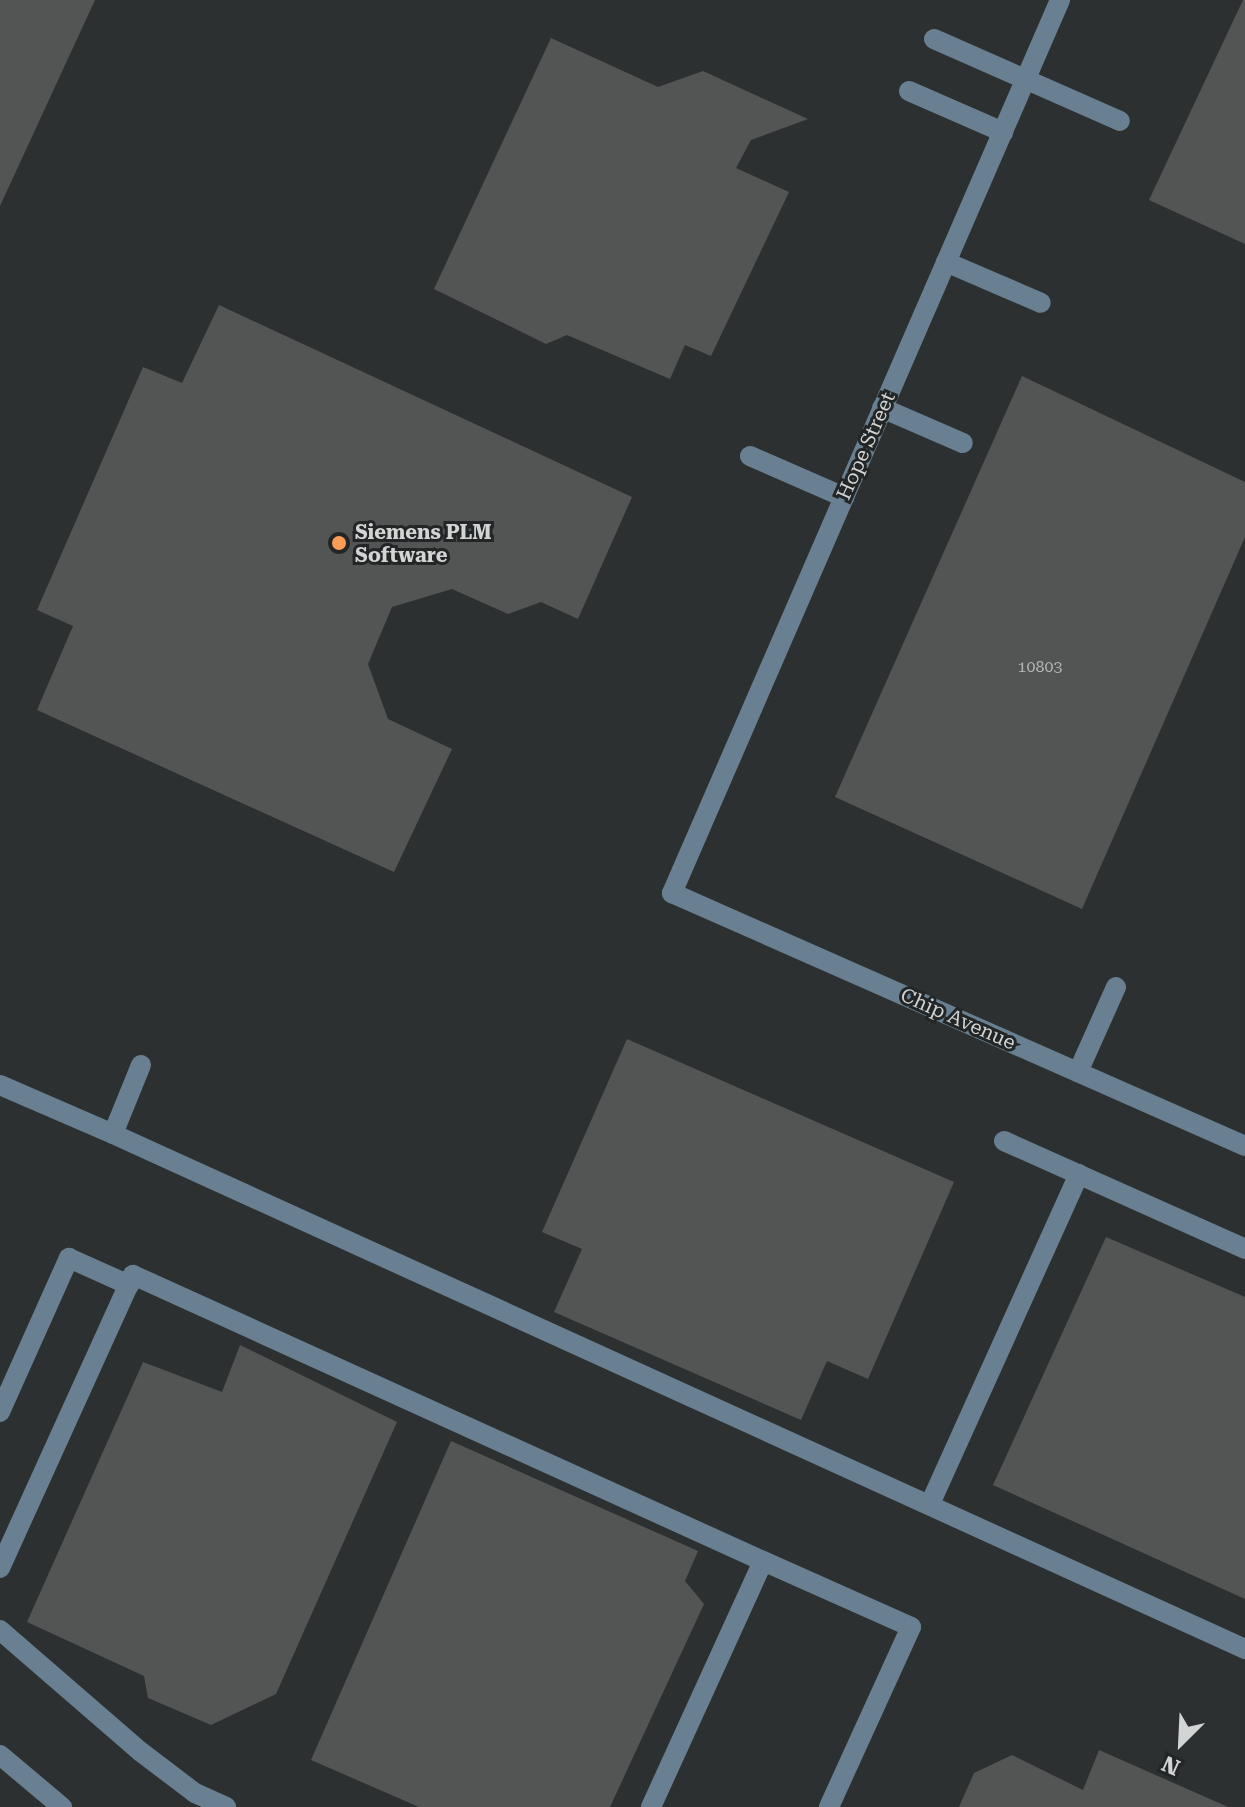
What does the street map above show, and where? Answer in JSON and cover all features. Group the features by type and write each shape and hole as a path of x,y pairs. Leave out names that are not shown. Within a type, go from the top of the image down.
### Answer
{"street":[{"name":"Hope Street","path":"672,893 1060,0"},
{"path":"934,39 1120,121"},
{"path":"909,91 1003,132"},
{"path":"946,262 1041,303"},
{"path":"882,408 963,443"},
{"path":"750,456 844,497"},
{"name":"Chip Avenue","path":"672,893 1245,1146"},
{"path":"1078,1072 1116,987"},
{"path":"113,1134 141,1065"},
{"path":"0,1085 1245,1649"},
{"path":"1004,1141 1245,1249"},
{"path":"930,1504 1079,1174"},
{"path":"0,1412 69,1258 129,1285"},
{"path":"0,1568 133,1275 911,1627 829,1807"},
{"path":"651,1807 763,1561"},
{"path":"0,1630 141,1752 195,1793 226,1807"},
{"path":"0,1755 62,1807"}],"building":[{"path":"0,0 95,0 0,206"},
{"path":"1245,0 1245,244 1149,200"},
{"path":"551,38 658,87 703,71 808,119 751,140 736,168 789,192 711,356 685,345 670,379 567,335 546,344 434,289"},
{"name":"Siemens PLM Software","path":"219,305 632,497 578,619 541,602 508,614 452,589 392,607 368,664 388,719 452,749 394,872 37,710 73,626 37,610 143,367 182,383"},
{"path":"1022,376 1245,482 1245,537 1082,909 835,797"},
{"path":"627,1039 954,1182 868,1379 827,1361 801,1420 554,1312 582,1249 542,1232"},
{"path":"1106,1237 1245,1297 1245,1599 993,1485"},
{"path":"240,1345 397,1422 276,1694 211,1725 148,1698 144,1676 27,1622 143,1362 222,1392"},
{"path":"451,1441 698,1551 685,1581 704,1604 610,1807 419,1807 311,1760"},
{"path":"1099,1750 1228,1807 959,1807 974,1773 1012,1755 1083,1790"}],"place":[{"name":"Siemens PLM Software","path":"339,543"}]}
